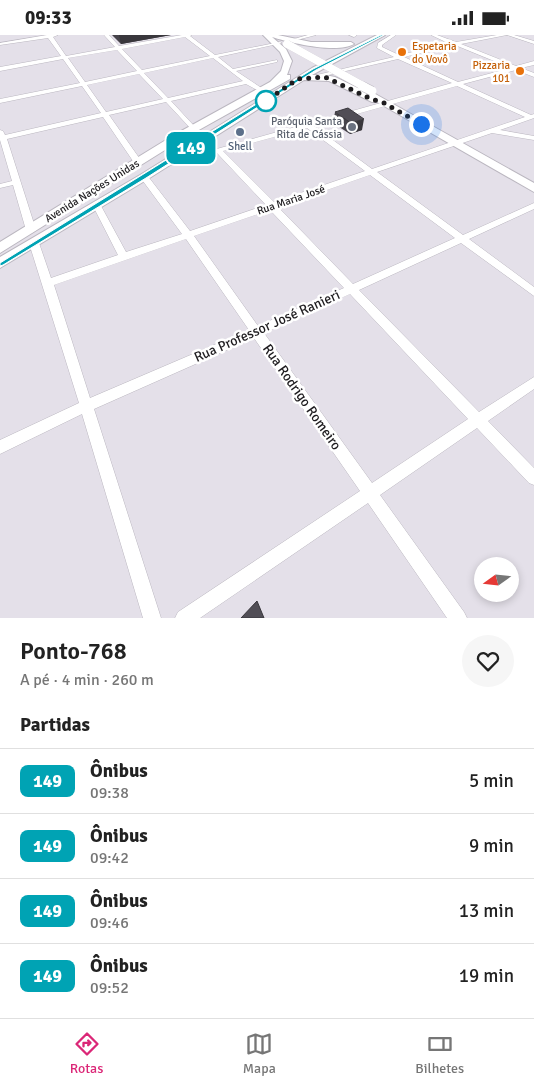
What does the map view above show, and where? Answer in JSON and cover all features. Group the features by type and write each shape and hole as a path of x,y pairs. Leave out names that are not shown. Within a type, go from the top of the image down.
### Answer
{"main road":[{"path":"264,35 283,43 315,46 352,38"},
{"path":"271,35 387,103 534,182"},
{"path":"374,39 394,35"},
{"name":"Avenida Nações Unidas","path":"0,263 32,237 138,162 352,38 374,39"},
{"name":"Avenida Nações Unidas","path":"0,248 32,237 96,204 222,129 298,79 374,39"},
{"path":"272,84 285,72 288,61 283,51 283,43"},
{"path":"334,60 331,64 333,66 347,69"},
{"path":"298,79 325,77 371,99 387,103"},
{"path":"213,119 206,126 207,129 222,129"},
{"path":"178,139 188,138 193,146"},
{"path":"458,142 534,188"}],"street":[{"path":"0,44 58,35"},
{"path":"106,35 169,100 194,129"},
{"path":"0,69 119,49 187,35 260,90"},
{"path":"0,101 143,73 314,35"},
{"name":"Avenida Nações Unidas","path":"374,39 394,35"},
{"path":"433,35 534,75"},
{"path":"311,77 455,44 505,35"},
{"path":"509,35 534,43"},
{"path":"49,36 138,162"},
{"path":"374,39 399,57 532,117"},
{"path":"234,71 274,61"},
{"path":"160,166 534,63"},
{"path":"152,618 1,135 105,115 247,82"},
{"name":"Rua Maria José","path":"48,283 532,117"},
{"path":"308,125 534,292"},
{"path":"491,131 534,138"},
{"path":"219,151 534,478"},
{"name":"Rua Rodrigo Romeiro","path":"144,177 188,235 458,618"},
{"path":"0,186 16,182"},
{"path":"96,204 124,257"},
{"name":"Rua Professor José Ranieri","path":"0,447 86,406 256,332 534,205"},
{"path":"184,618 534,381"}],"building":[{"path":"348,108 364,119 351,123 335,112"},
{"path":"257,601 264,618 241,618"}],"bus line":[{"name":"149","path":"0,263 222,129 298,79 382,35"}],"place":[{"name":"Espetaria do Vovô","path":"402,52"},
{"name":"Pizzaria 101","path":"520,71"},
{"name":"Paróquia Santa Rita de Cássia","path":"352,127"},
{"name":"Shell","path":"240,132"}],"route":[{"path":"266,101 264,102 298,79 325,77 371,99 384,103 421,124"}]}
